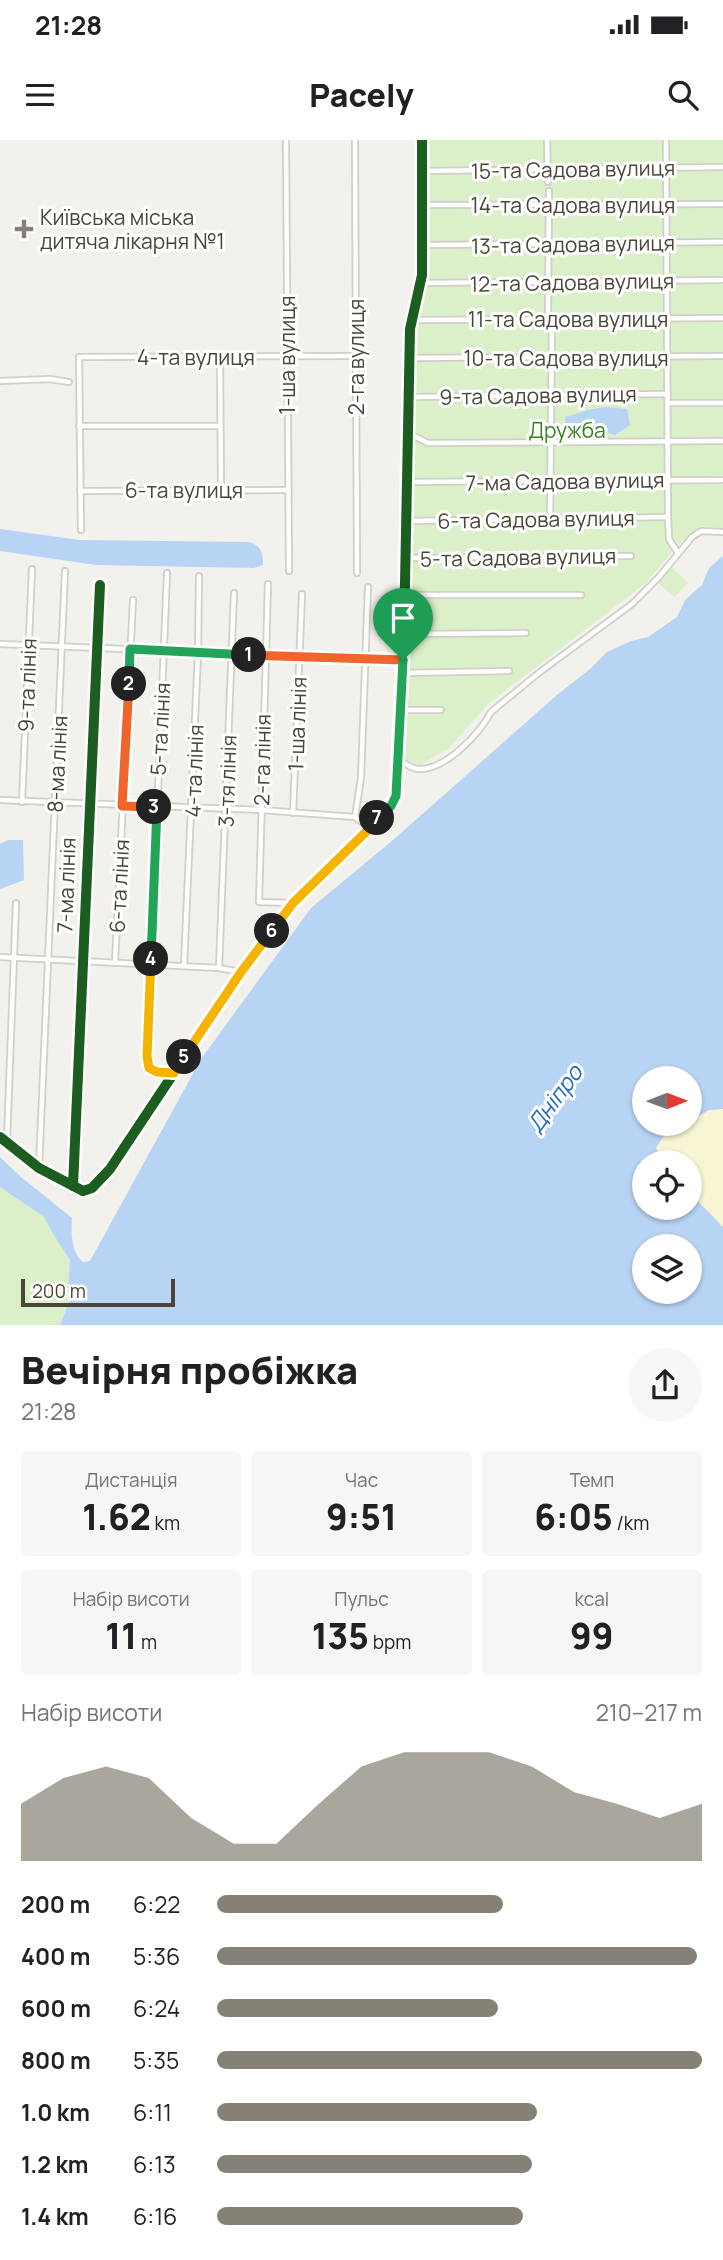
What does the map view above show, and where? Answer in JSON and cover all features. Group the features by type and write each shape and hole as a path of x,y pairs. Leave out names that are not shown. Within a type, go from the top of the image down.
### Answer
{"street":[{"name":"1-ша вулиця","path":"286,140 289,570"},
{"name":"2-га вулиця","path":"355,140 357,573"},
{"path":"0,1136 39,1168 83,1191 92,1188 110,1169 241,972 293,903 370,828 378,816 391,806 396,796 402,710 410,358 412,318 421,283 423,245 422,140"},
{"path":"547,140 548,182"},
{"path":"666,140 668,539 678,552"},
{"name":"15-та Садова вулиця","path":"422,172 723,167"},
{"path":"549,191 547,244 551,357 550,518"},
{"name":"14-та Садова вулиця","path":"422,205 723,205"},
{"name":"13-та Садова вулиця","path":"423,245 723,242"},
{"name":"12-та Садова вулиця","path":"421,283 723,280"},
{"name":"11-та Садова вулиця","path":"412,318 723,318"},
{"name":"4-та вулиця","path":"79,426 79,357 356,356"},
{"name":"10-та Садова вулиця","path":"410,358 723,356"},
{"path":"220,357 221,490"},
{"path":"0,380 50,379 69,382"},
{"name":"9-та Садова вулиця","path":"409,397 668,394"},
{"name":"9-та Садова вулиця","path":"668,403 723,403"},
{"path":"81,530 79,426 220,426"},
{"path":"408,433 428,443 723,441"},
{"name":"7-ма Садова вулиця","path":"406,482 723,480"},
{"name":"6-та вулиця","path":"80,491 288,490"},
{"name":"6-та Садова вулиця","path":"405,521 668,517"},
{"path":"399,760 413,768 421,769 439,765 449,759 484,725 491,712 632,604 692,537 701,531 723,532"},
{"name":"5-та Садова вулиця","path":"405,558 631,556"},
{"name":"9-та лінія","path":"22,802 32,569"},
{"name":"8-ма лінія","path":"39,1168 65,571"},
{"name":"5-та лінія","path":"167,573 147,1056 149,1068 157,1072 174,1073"},
{"name":"4-та лінія","path":"184,966 199,576"},
{"name":"7-ма лінія","path":"73,1186 100,584"},
{"name":"2-га лінія","path":"268,584 259,902 293,903"},
{"path":"355,817 361,778 368,587"},
{"name":"3-тя лінія","path":"219,968 234,593"},
{"name":"1-ша лінія","path":"293,813 302,594"},
{"path":"405,594 581,595"},
{"name":"6-та лінія","path":"115,962 133,600"},
{"path":"404,634 526,633"},
{"path":"0,644 403,660"},
{"path":"403,673 509,671"},
{"path":"402,710 441,710"},
{"path":"0,800 261,810 355,817 370,828"},
{"path":"7,1140 16,904"},
{"path":"0,957 219,968 241,972"}],"green space":[{"name":"Дружба","path":"426,140 723,140 723,528 700,526 676,547 646,583 489,703 449,748 420,765 404,760 414,333 426,274"},
{"path":"670,566 688,583 674,597 657,581"},
{"path":"0,1187 44,1217 70,1260 68,1290 71,1297 60,1325 0,1325"}],"sand":[{"path":"723,1109 723,1227 702,1205 702,1150 656,1148 665,1136 702,1136 702,1115"}],"water":[{"path":"607,407 627,409 630,425 615,435 599,429 591,438 583,439 580,431 566,428 565,417"},
{"path":"0,529 80,540 248,542 260,549 263,565 254,568 96,565 0,551"},
{"name":"Дніпро","path":"723,556 723,1109 709,1110 702,1114 702,1066 632,1066 632,1136 665,1136 657,1150 632,1150 632,1220 702,1220 702,1205 723,1227 723,1325 60,1325 71,1297 68,1290 70,1260 44,1217 0,1187 0,1157 72,1218 76,1253 83,1262 90,1261 201,1059 311,908 393,840 607,652 648,637 677,617 685,600 702,585 709,568"},
{"path":"8,840 23,840 24,880 0,889 0,844"}],"cycle path":[{"path":"0,1137 39,1168 83,1191 92,1188 110,1169 241,972 293,903 370,828 396,796 404,634 410,329 422,275 422,140"},
{"path":"73,1186 100,585"}],"place":[{"name":"Київська міська дитяча лікарня №1","path":"24,229"}],"route":[{"path":"130,649 403,660 399,760 396,796 391,806 293,903 241,972 174,1073 157,1072 149,1068 147,1056 157,807 122,806 130,649"}]}
